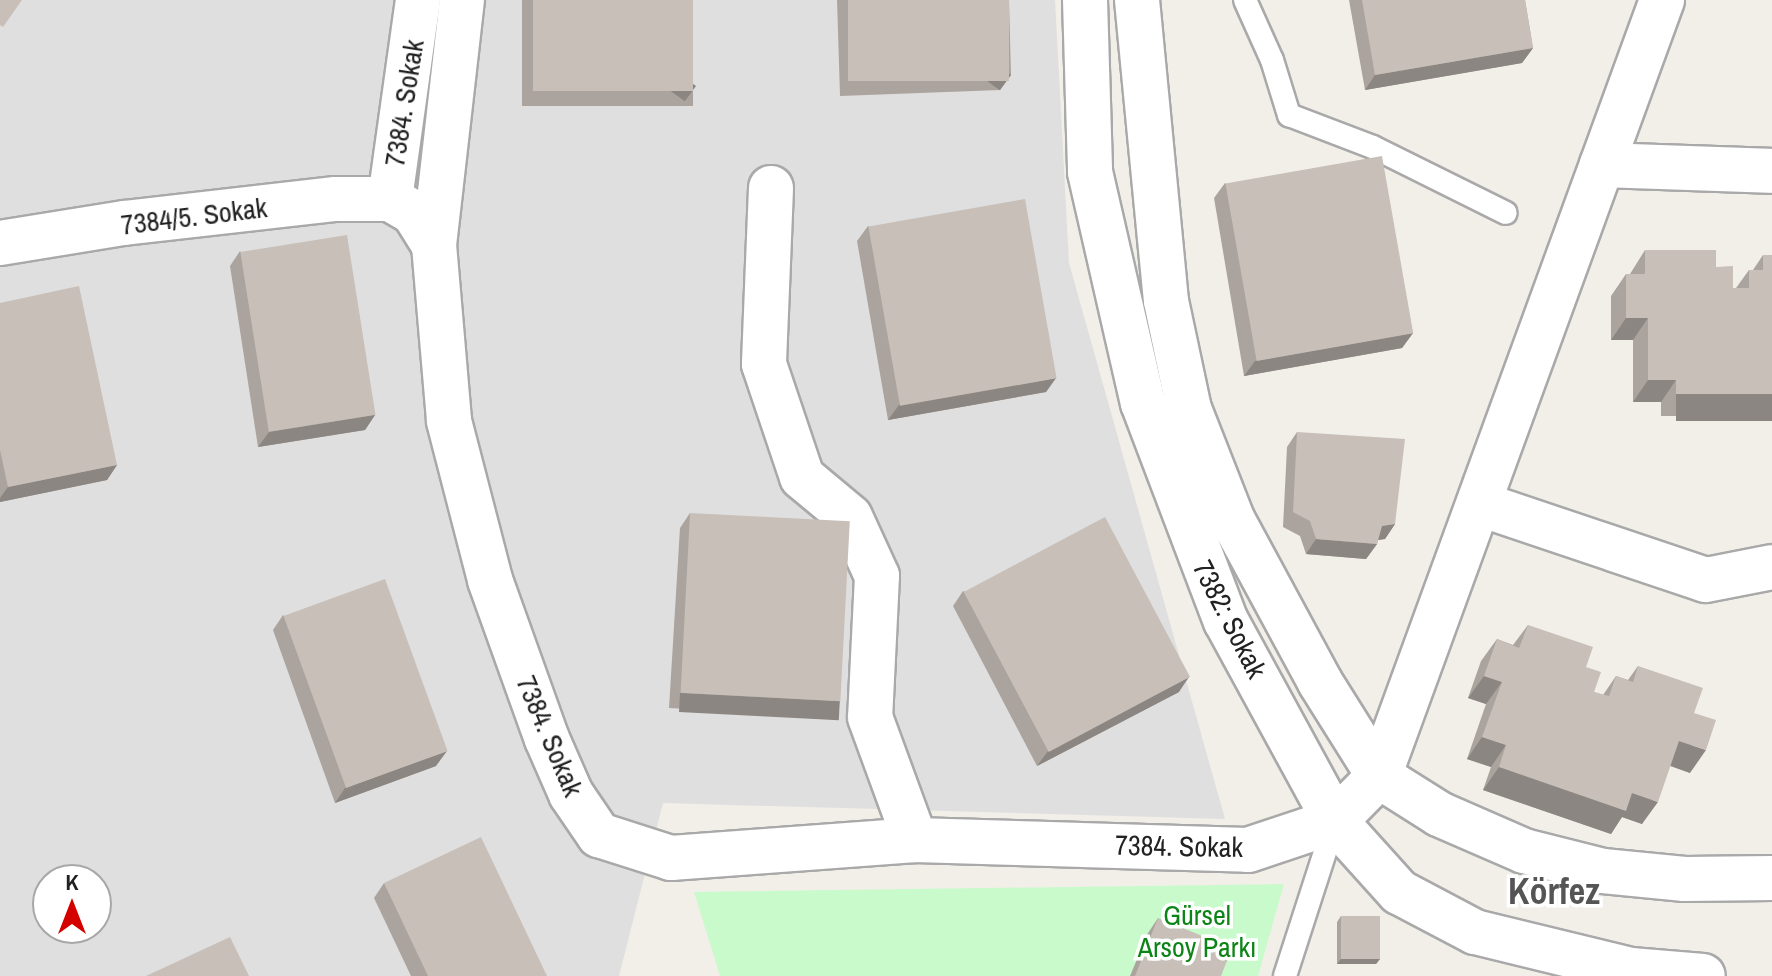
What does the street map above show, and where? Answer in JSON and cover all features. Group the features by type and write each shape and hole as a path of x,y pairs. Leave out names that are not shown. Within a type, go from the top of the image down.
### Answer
{"street":[{"name":"7384. Sokak","path":"418,0 390,199 414,213 434,245 449,421 490,580 547,739 571,794 599,835 671,858 915,840 1248,850 1335,821 1379,776"},
{"path":"434,245 462,0"},
{"name":"7382: Sokak","path":"1085,0 1090,172 1143,403 1226,621 1335,821 1399,892 1475,932 1631,970 1703,976"},
{"name":"7382: Sokak","path":"1137,0 1166,301 1189,409 1232,519 1320,682 1379,776 1439,814 1524,851 1631,874 1685,879 1772,878"},
{"path":"1379,776 1662,0"},
{"path":"1602,165 1772,171"},
{"path":"771,188 764,364 802,477 850,517 877,576 870,717 915,840"},
{"name":"7384/5. Sokak","path":"0,243 124,223 336,199 390,199"},
{"path":"1480,504 1706,580 1750,576 1772,567"}],"lane":[{"path":"1245,0 1272,60 1289,115 1373,147 1506,213"},
{"path":"1285,976 1335,821"}],"shaded area":[{"path":"0,0 1055,0 1069,263 1225,819 663,803 619,976 0,976"}],"green space":[{"name":"Gürsel Arsoy Parkı","path":"1284,884 1258,976 720,976 694,892"}],"building":[{"path":"0,0 22,0 3,27 0,25"},
{"path":"533,0 693,0 693,91 533,91"},
{"path":"848,0 1009,0 1009,81 848,81"},
{"path":"1362,0 1525,0 1533,48 1375,75"},
{"path":"1382,156 1413,333 1257,361 1225,184"},
{"path":"1025,199 1057,378 900,406 868,227"},
{"path":"347,235 375,415 269,432 240,252"},
{"path":"1645,250 1716,250 1716,267 1733,266 1733,288 1749,288 1749,270 1763,270 1763,255 1772,255 1772,394 1676,394 1676,380 1648,380 1648,318 1626,318 1626,274 1645,274"},
{"path":"79,286 117,465 8,487 0,450 0,303"},
{"path":"1297,432 1405,439 1395,524 1382,526 1377,544 1316,539 1310,521 1293,512"},
{"path":"690,513 850,521 840,701 681,693"},
{"path":"1105,517 1190,677 1049,752 964,592"},
{"path":"385,579 448,751 346,788 284,616"},
{"path":"1528,625 1593,647 1586,667 1601,672 1594,692 1609,696 1616,676 1633,682 1638,666 1703,688 1694,713 1716,720 1706,750 1679,741 1658,802 1632,793 1626,811 1499,767 1506,745 1482,737 1502,682 1484,676 1497,639 1519,648"},
{"path":"481,837 547,976 428,976 384,883"},
{"path":"1341,916 1380,916 1380,959 1341,959"},
{"path":"1158,918 1232,948 1221,976 1135,976"},
{"path":"230,937 249,976 146,976"}],"district":[{"name":"Körfez","path":"1554,892"}]}
